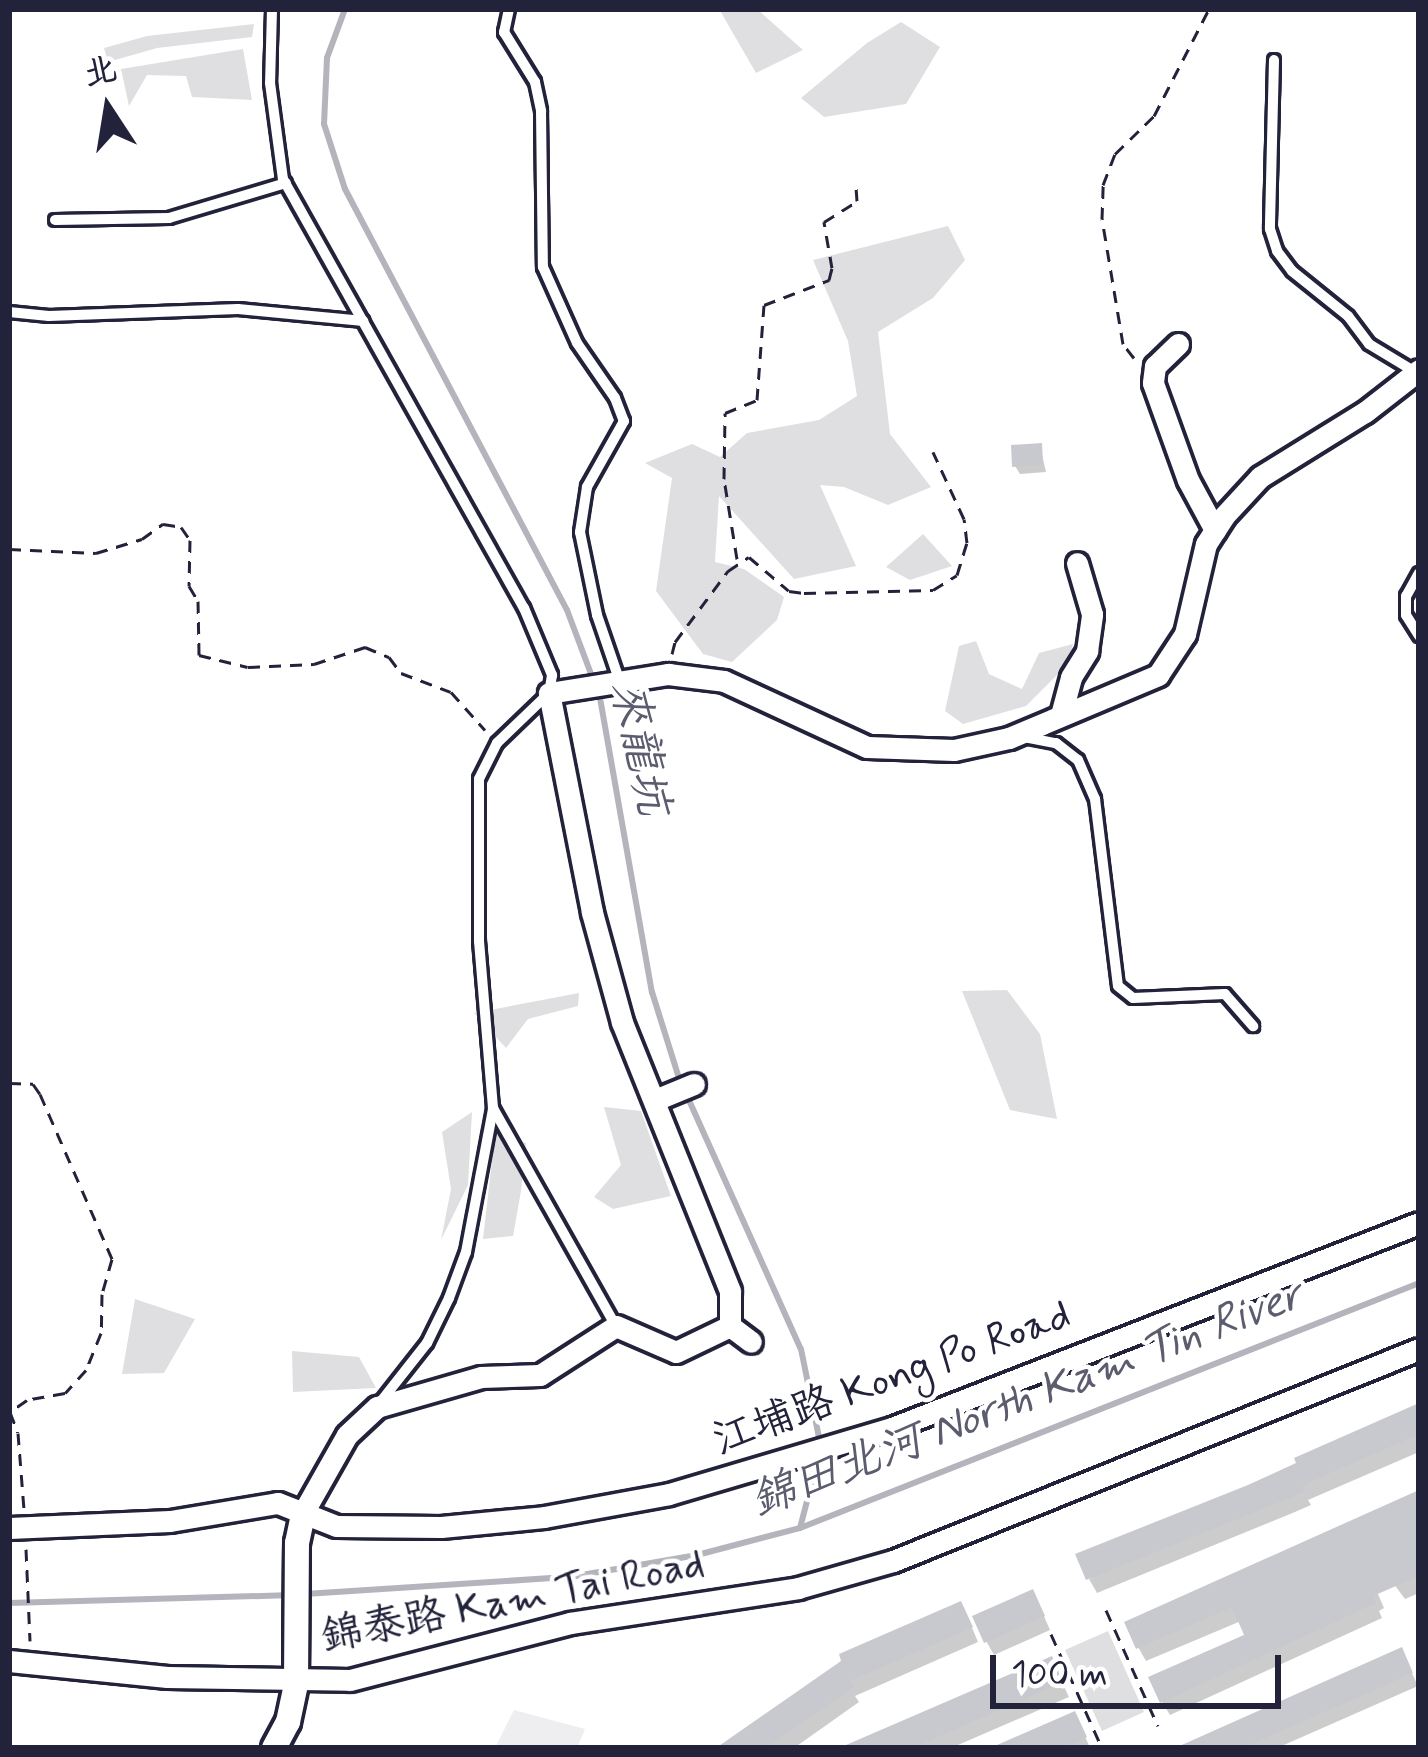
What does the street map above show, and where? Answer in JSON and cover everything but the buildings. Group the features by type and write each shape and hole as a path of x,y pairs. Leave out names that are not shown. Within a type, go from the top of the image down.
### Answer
{"street":[{"path":"1178,344 1155,366 1153,383 1188,480 1215,530"},
{"path":"730,1326 730,1291 622,1022 599,937 559,691 668,674 724,681 867,747 954,750 1009,738 1138,687 1172,660 1185,634 1206,544 1260,477 1418,373"},
{"path":"1061,716 1071,677 1087,651 1091,614 1077,563"},
{"path":"656,1100 694,1084"},
{"name":"江埔路 Kong Po Road","path":"17,1528 156,1523 278,1502 337,1526 371,1529 514,1521 669,1495 845,1445 1419,1223"},
{"path":"274,1748 288,1722 296,1682 300,1636 297,1543 304,1511 347,1435 377,1407 481,1377 540,1375 616,1326 676,1352 730,1326"},
{"path":"730,1326 751,1342"},
{"name":"錦泰路 Kam Tai Road","path":"9,1661 296,1682 350,1680 570,1623 798,1588 892,1561 1419,1349"}],"lane":[{"path":"272,9 270,83 286,183 524,608 559,691 497,743 478,779 478,923 493,1108 466,1252 449,1298 427,1343 377,1407"},
{"path":"509,9 504,32 535,82 541,111 539,225 549,287 624,421 587,488 580,532 614,682"},
{"path":"1274,60 1270,229 1277,250 1292,271 1348,316 1369,344 1418,373"},
{"path":"55,220 170,218 286,183"},
{"path":"9,312 49,316 238,309 363,321"},
{"path":"1419,573 1406,596 1406,615 1419,636"},
{"path":"1009,738 1056,743 1078,760 1087,779 1102,833 1118,986 1133,998 1225,994 1253,1026"},
{"path":"493,1108 616,1326"}],"path":[{"path":"1153,383 1124,344 1102,219 1103,185 1115,154 1154,116 1209,9"},
{"path":"668,674 675,643 737,561 724,478 725,413 757,400 764,305 829,280 832,268 824,222 857,201 856,187"},
{"path":"737,561 757,560 789,591 932,590 957,575 967,543 964,519 933,452"},
{"path":"9,549 96,553 142,539 163,524 181,527 190,540 189,586 198,601 199,655 248,667 314,664 365,647 389,657 401,673 451,692 497,743"},
{"path":"9,1083 33,1084 40,1094 112,1259 102,1294 101,1334 86,1370 64,1393 27,1400 9,1412 18,1433 17,1528 27,1574 30,1645"},
{"path":"1106,1610 1158,1726"},
{"path":"1051,1634 1102,1748"}],"shaded area":[{"path":"719,9 757,9 803,50 756,73"},
{"path":"901,22 940,47 906,104 824,117 801,98 867,43"},
{"path":"254,24 252,37 157,48 108,62 104,48 147,36"},
{"path":"243,49 252,100 192,97 186,76 147,75 129,106 121,69"},
{"path":"948,226 965,260 933,298 878,332 890,434 931,487 888,505 844,487 820,485 856,566 794,579 719,496 715,562 744,569 784,597 777,620 732,662 703,654 656,591 672,478 645,463 692,444 720,457 747,433 819,420 857,396 848,341 813,260"},
{"path":"923,534 952,566 910,580 886,567"},
{"path":"976,641 989,674 1022,689 1039,653 1073,644 1068,664 1026,706 963,724 945,711 959,646"},
{"path":"1007,990 1040,1034 1057,1119 1010,1110 962,991"},
{"path":"579,993 578,1006 528,1019 506,1048 474,1013"},
{"path":"604,1107 641,1111 671,1196 613,1209 594,1197 621,1165"},
{"path":"472,1112 468,1185 441,1240 451,1189 442,1132"},
{"path":"495,1134 526,1143 521,1191 513,1236 483,1239"},
{"path":"135,1299 195,1319 164,1373 122,1374"},
{"path":"292,1351 359,1357 376,1388 293,1392"},
{"path":"1108,1631 1144,1712 1102,1731 1065,1650"},
{"path":"514,1710 585,1729 577,1748 495,1748"}],"waterway":[{"name":"來龍坑","path":"345,9 327,58 324,124 345,189 567,610 600,698 652,992 679,1078 801,1349 820,1442"},
{"name":"錦田北河 North Kam Tin River","path":"305,1594 570,1577 697,1555 800,1528 1419,1283"},
{"name":"來龍坑","path":"800,1528 819,1455"},
{"name":"錦田北河 North Kam Tin River","path":"9,1603 292,1595"}]}
